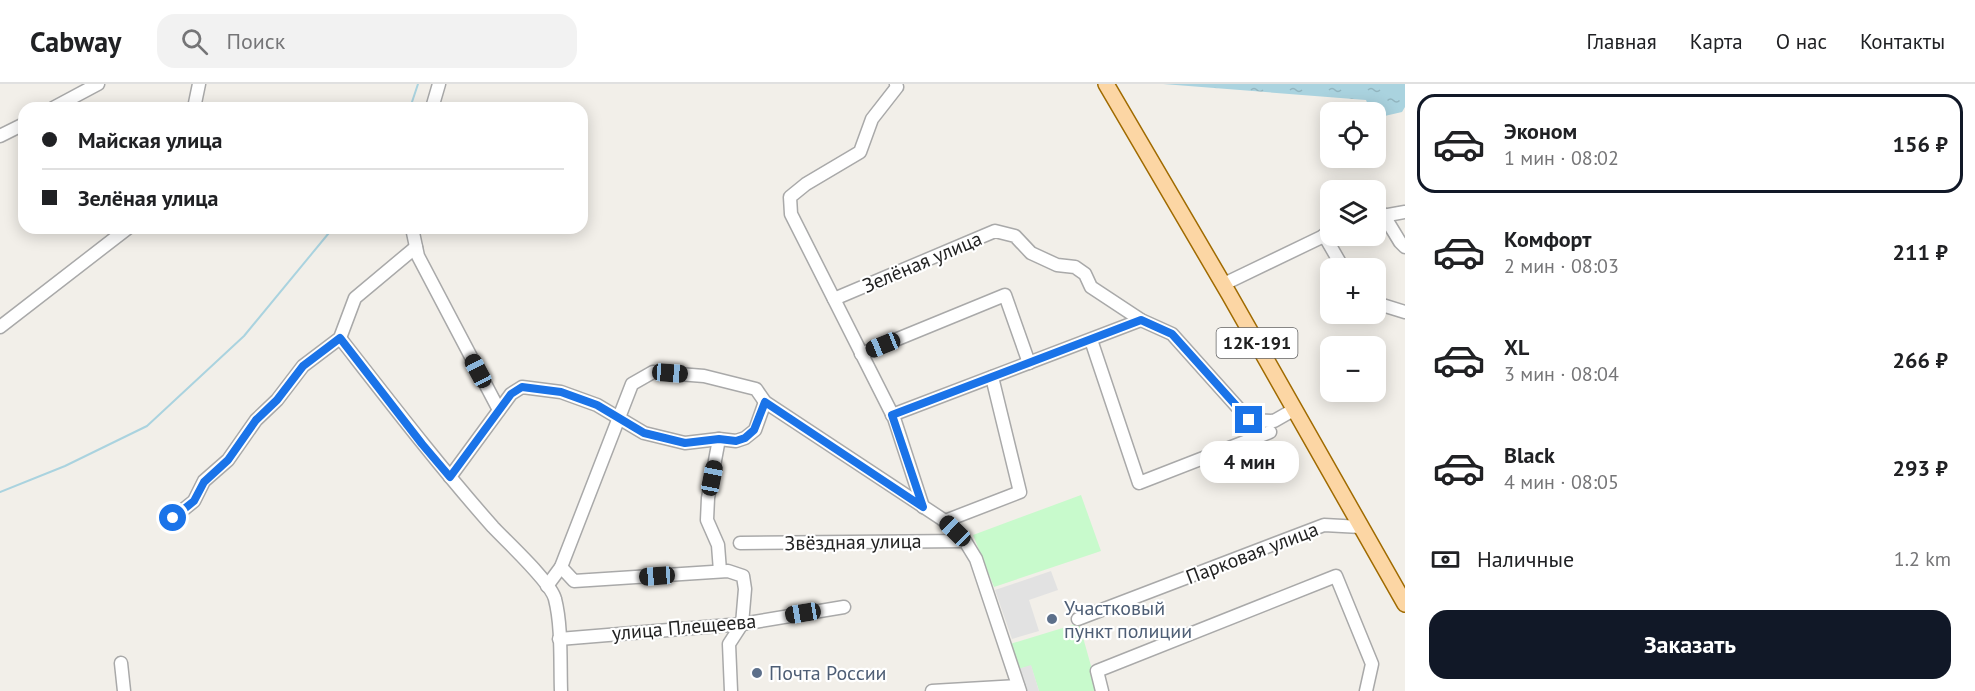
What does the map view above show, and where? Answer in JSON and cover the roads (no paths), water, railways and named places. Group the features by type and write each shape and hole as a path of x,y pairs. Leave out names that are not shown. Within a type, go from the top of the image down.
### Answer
{"main road":[{"name":"12К-191","path":"1106,84 1224,284 1405,604"}],"street":[{"path":"64,102 98,84"},
{"path":"195,102 199,84"},
{"path":"434,102 439,84"},
{"path":"896,86 872,119 860,152 806,184 790,197 791,214 892,415 923,507"},
{"path":"0,136 18,126"},
{"path":"1386,215 1405,212"},
{"path":"1386,225 1405,247"},
{"name":"Зелёная улица","path":"834,299 995,231 1015,236 1032,253 1057,265 1075,267 1084,273 1091,287 1141,320 1172,334 1249,420 1274,421 1295,409"},
{"path":"0,327 120,234"},
{"path":"413,234 418,256 499,410"},
{"path":"1224,284 1320,238"},
{"path":"173,518 194,501 204,482 228,460 256,420 277,400 303,366 340,338 355,298 416,247"},
{"path":"861,354 1005,295 1029,363"},
{"path":"1386,306 1405,312"},
{"path":"892,415 1141,320"},
{"path":"340,338 422,444 555,598 561,691"},
{"path":"1091,340 1139,483 1270,432"},
{"path":"547,586 561,567 632,384 653,372 704,376 756,390 765,402 945,521 965,541 976,559 1019,689 932,691"},
{"name":"Звёздная улица","path":"945,521 1020,492 992,377"},
{"path":"450,477 511,394 522,387 561,392 597,405 644,433 685,443 719,439 736,441 745,438 754,430 765,402"},
{"path":"719,439 708,498 707,520 718,545 720,572"},
{"name":"Парковая улица","path":"1078,619 1324,525 1361,526"},
{"name":"Звёздная улица","path":"740,543 965,541"},
{"path":"561,567 574,581 728,571 742,576 745,589 742,624 729,644 731,691"},
{"path":"1102,691 1097,671 1336,576 1372,664 1366,691"},
{"name":"улица Плещеева","path":"559,639 742,624 844,607"},
{"path":"121,663 124,691"}],"water":[{"path":"1163,84 1405,84 1405,107 1402,112 1386,116 1386,102 1367,102 1366,100"}],"waterway":[{"path":"412,102 418,84"},
{"path":"0,492 65,466 147,426 244,336 328,234"}],"place":[{"name":"Участковый пункт полиции","path":"1052,619"},
{"name":"Почта России","path":"757,673"}]}
